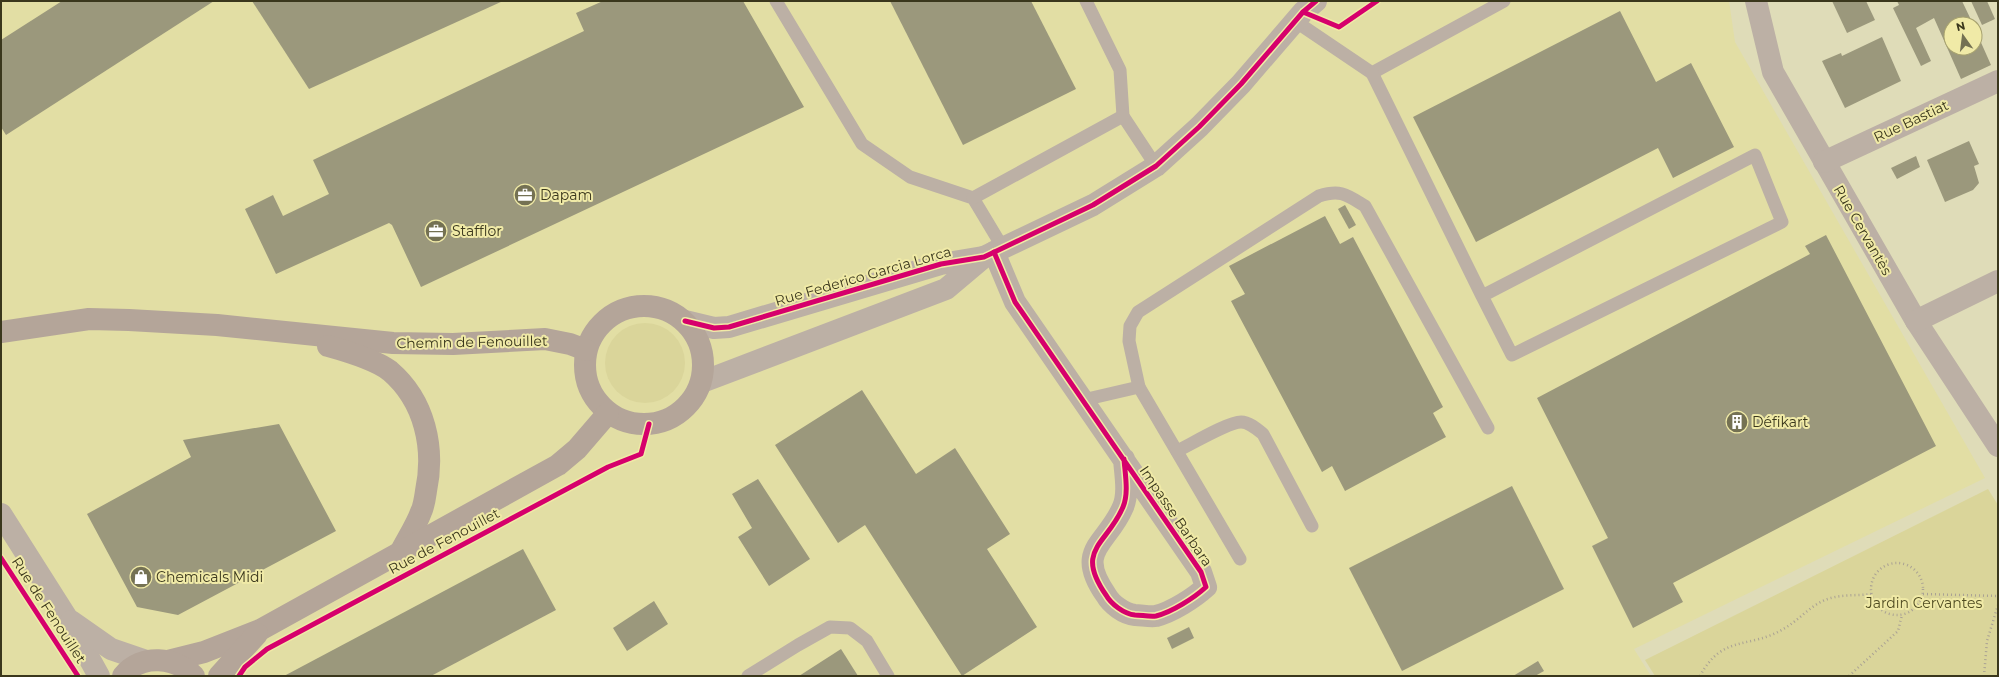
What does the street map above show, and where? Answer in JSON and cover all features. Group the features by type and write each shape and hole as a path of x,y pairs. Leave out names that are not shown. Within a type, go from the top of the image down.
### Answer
{"street":[{"name":"Rue Federico Garcia Lorca","path":"702,382 946,289 994,252 1093,205 1156,166 1199,127 1241,84 1303,12 1316,1"},
{"name":"Rue Cervantès","path":"1756,1 1773,72 1916,321 1998,446"},
{"name":"Rue Bastiat","path":"1824,162 1998,80"},
{"name":"Rue Federico Garcia Lorca","path":"685,321 714,328 729,327 942,264 994,252"},
{"name":"Impasse Barbara","path":"994,252 1015,302 1124,459 1201,572 1206,587 1195,597 1155,616 1130,614 1110,602 1097,583 1091,563 1096,546 1124,507 1126,484 1124,459"},
{"path":"1916,321 1998,281"},
{"path":"644,306 655,307 676,314 685,321 696,337 703,356 704,369 702,382 688,405 675,416 658,423 632,424 616,418 608,413 596,400 588,385 584,368 586,350 590,340 603,322 622,310 644,306"},
{"name":"Chemin de Fenouillet","path":"1,332 97,319 165,321 393,343 453,344 545,339 570,344 586,350"},
{"name":"Chemin de Fenouillet","path":"285,332 358,355 390,371 410,393 425,424 430,452 429,478 422,511 400,553"},
{"name":"Rue de Fenouillet","path":"67,618 110,649 146,661 168,661 204,652 260,630 558,465 577,449 608,413"},
{"name":"Rue de Fenouillet","path":"1,514 67,618 99,676"},
{"name":"Rue de Fenouillet","path":"219,676 260,630"},
{"path":"123,676 135,666 146,661"},
{"name":"Rue de Fenouillet","path":"168,661 188,670 194,676"}],"lane":[{"path":"776,1 862,144 910,177 973,198 1123,116"},
{"path":"1086,1 1120,70 1123,116 1156,166"},
{"path":"1372,72 1504,1"},
{"path":"1295,22 1372,72 1482,296 1512,355 1782,222 1755,156 1482,296"},
{"path":"1240,559 1139,387 1129,341 1130,326 1138,312 1319,196 1332,192 1346,195 1365,206 1488,428"},
{"path":"973,198 994,252"},
{"path":"1083,400 1139,387"},
{"path":"1177,451 1228,426 1241,422 1254,427 1263,434 1312,526"},
{"path":"748,676 830,627 850,628 867,641 888,676"}],"path":[{"path":"1892,563 1902,563 1912,567 1919,575 1923,584 1923,594 1919,604 1911,611 1902,615 1892,615 1882,611 1875,604 1871,594 1871,584 1875,574 1882,567 1892,563"},
{"path":"1700,676 1708,661 1720,650 1736,644 1764,638 1785,628 1808,610 1825,600 1839,596 1871,594"},
{"path":"1923,594 1998,596"},
{"path":"1984,676 1987,641 1998,605"},
{"path":"1849,676 1898,631 1902,615"}],"shaded area":[{"path":"1,1 1729,1 1735,42 1985,478 1634,649 1651,676 1,676"}],"green space":[{"path":"645,323 660,326 673,335 682,348 685,363 682,378 673,391 660,400 645,403 630,400 617,391 608,378 605,363 608,348 617,335 630,326"},
{"name":"Jardin Cervantes","path":"1988,489 1998,505 1998,676 1655,676 1645,660"}],"building":[{"path":"62,1 214,1 6,135 1,127 1,40"},
{"path":"252,1 503,1 309,89"},
{"path":"603,1 743,1 804,107 421,287 392,225 389,223 276,274 245,209 273,195 283,216 329,194 313,160 584,31 576,13"},
{"path":"890,1 1031,1 1076,89 963,145"},
{"path":"1832,1 1866,1 1875,20 1847,33"},
{"path":"1897,1 1962,1 1969,16 1943,16 1943,38 1934,18 1916,28 1931,61 1921,66 1893,8 1899,5"},
{"path":"1971,1 1987,1 1995,19 1983,25 1983,16 1978,16"},
{"path":"1620,11 1656,82 1691,63 1734,147 1673,178 1658,148 1476,242 1413,117"},
{"path":"1882,37 1901,81 1845,108 1822,61 1841,53 1842,56"},
{"path":"1983,47 1991,65 1961,79 1951,56 1983,56"},
{"path":"1969,141 1979,164 1974,166 1979,183 1973,190 1945,202 1927,160"},
{"path":"1916,156 1920,167 1897,179 1891,168"},
{"path":"1345,205 1356,225 1349,229 1338,209"},
{"path":"1325,216 1340,244 1353,237 1443,407 1433,413 1446,437 1345,491 1332,466 1322,472 1231,301 1245,294 1229,266"},
{"name":"Défikart","path":"1826,235 1936,446 1673,583 1683,602 1633,628 1592,546 1608,538 1537,398 1810,254 1805,246"},
{"path":"862,390 916,474 955,448 1010,534 987,549 1037,627 962,676 865,525 838,543 775,445"},
{"path":"279,424 336,531 178,615 137,607 87,514 191,457 183,440"},
{"path":"758,479 810,559 769,586 738,537 752,528 732,494"},
{"path":"1512,486 1564,589 1402,671 1349,568"},
{"path":"523,549 556,610 431,676 284,676"},
{"path":"654,601 668,624 627,651 613,628"},
{"path":"1189,627 1194,638 1172,649 1167,638"},
{"path":"841,649 858,676 799,676"},
{"path":"1538,661 1544,671 1535,676 1513,676"}],"cycle path":[{"path":"685,321 714,328 729,327 941,264 984,257 1093,205 1156,166 1199,127 1241,84 1303,12 1316,1"},
{"path":"1303,12 1339,27 1377,1"},
{"path":"994,252 1015,302 1201,572 1206,587 1182,604 1156,616 1135,615 1118,608 1106,595 1097,580 1093,567 1093,557 1096,548 1116,520 1125,502 1126,477 1124,465 1124,459"},
{"path":"239,676 245,667 267,649 608,467 641,454 649,424"},
{"path":"1,558 78,676"}],"place":[{"name":"Dapam","path":"525,195"},
{"name":"Stafflor","path":"436,231"},
{"name":"Défikart","path":"1737,422"},
{"name":"Chemicals Midi","path":"141,577"}]}
